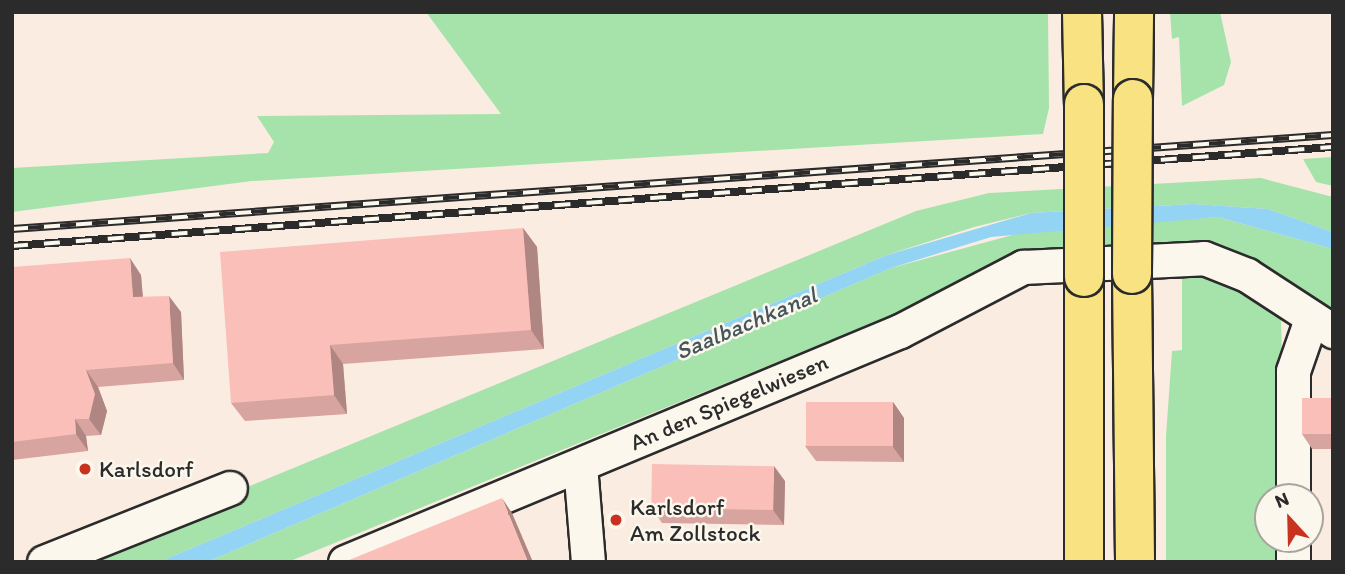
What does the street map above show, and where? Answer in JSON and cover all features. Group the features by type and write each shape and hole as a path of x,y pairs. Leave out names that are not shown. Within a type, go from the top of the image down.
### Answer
{"highway":[{"path":"1082,12 1084,104 1110,270 1135,562"},
{"path":"1084,562 1110,270 1133,99 1134,12"}],"street":[{"name":"An den Spiegelwiesen","path":"345,562 900,331 999,275 1023,267 1110,270 1180,255 1227,265 1322,325"},
{"path":"1293,483 1293,371 1322,325"},
{"path":"580,465 588,562"},
{"path":"44,562 230,488"}],"green space":[{"path":"426,12 1048,12 1049,108 1043,134 252,181 12,212 12,168 268,153 274,142 257,116 501,114"},
{"path":"1170,12 1220,12 1231,62 1224,85 1182,106 1179,37 1172,39"},
{"path":"1333,157 1333,186 1316,182 1303,159"},
{"path":"1261,178 1333,197 1333,232 1268,209 1193,204 1031,213 974,227 887,255 159,562 66,562 916,211 989,193"},
{"path":"1218,217 1333,249 1333,317 1239,257 951,291 288,562 207,562 891,268 1035,229"},
{"path":"1182,271 1236,283 1281,316 1285,483 1254,483 1254,553 1285,553 1285,562 1166,562 1166,436 1172,351 1182,350"}],"water":[{"name":"Saalbachkanal","path":"1193,204 1268,209 1333,232 1333,249 1218,217 991,237 891,268 207,562 159,562 887,255 1031,213"}],"building":[{"path":"523,228 531,330 330,345 334,395 231,403 220,252"},
{"path":"130,258 133,297 169,296 173,363 86,370 95,394 89,419 75,419 76,434 12,442 12,267"},
{"path":"1302,398 1333,398 1333,434 1302,434"},
{"path":"806,402 893,402 893,446 806,446"},
{"path":"652,464 774,466 773,510 651,508"},
{"path":"502,498 528,562 344,562"}],"railway":[{"path":"12,229 1333,135"},
{"path":"12,246 1333,147"}],"place":[{"name":"Karlsdorf","path":"85,469"},
{"name":"Karlsdorf Am Zollstock","path":"616,520"}]}
